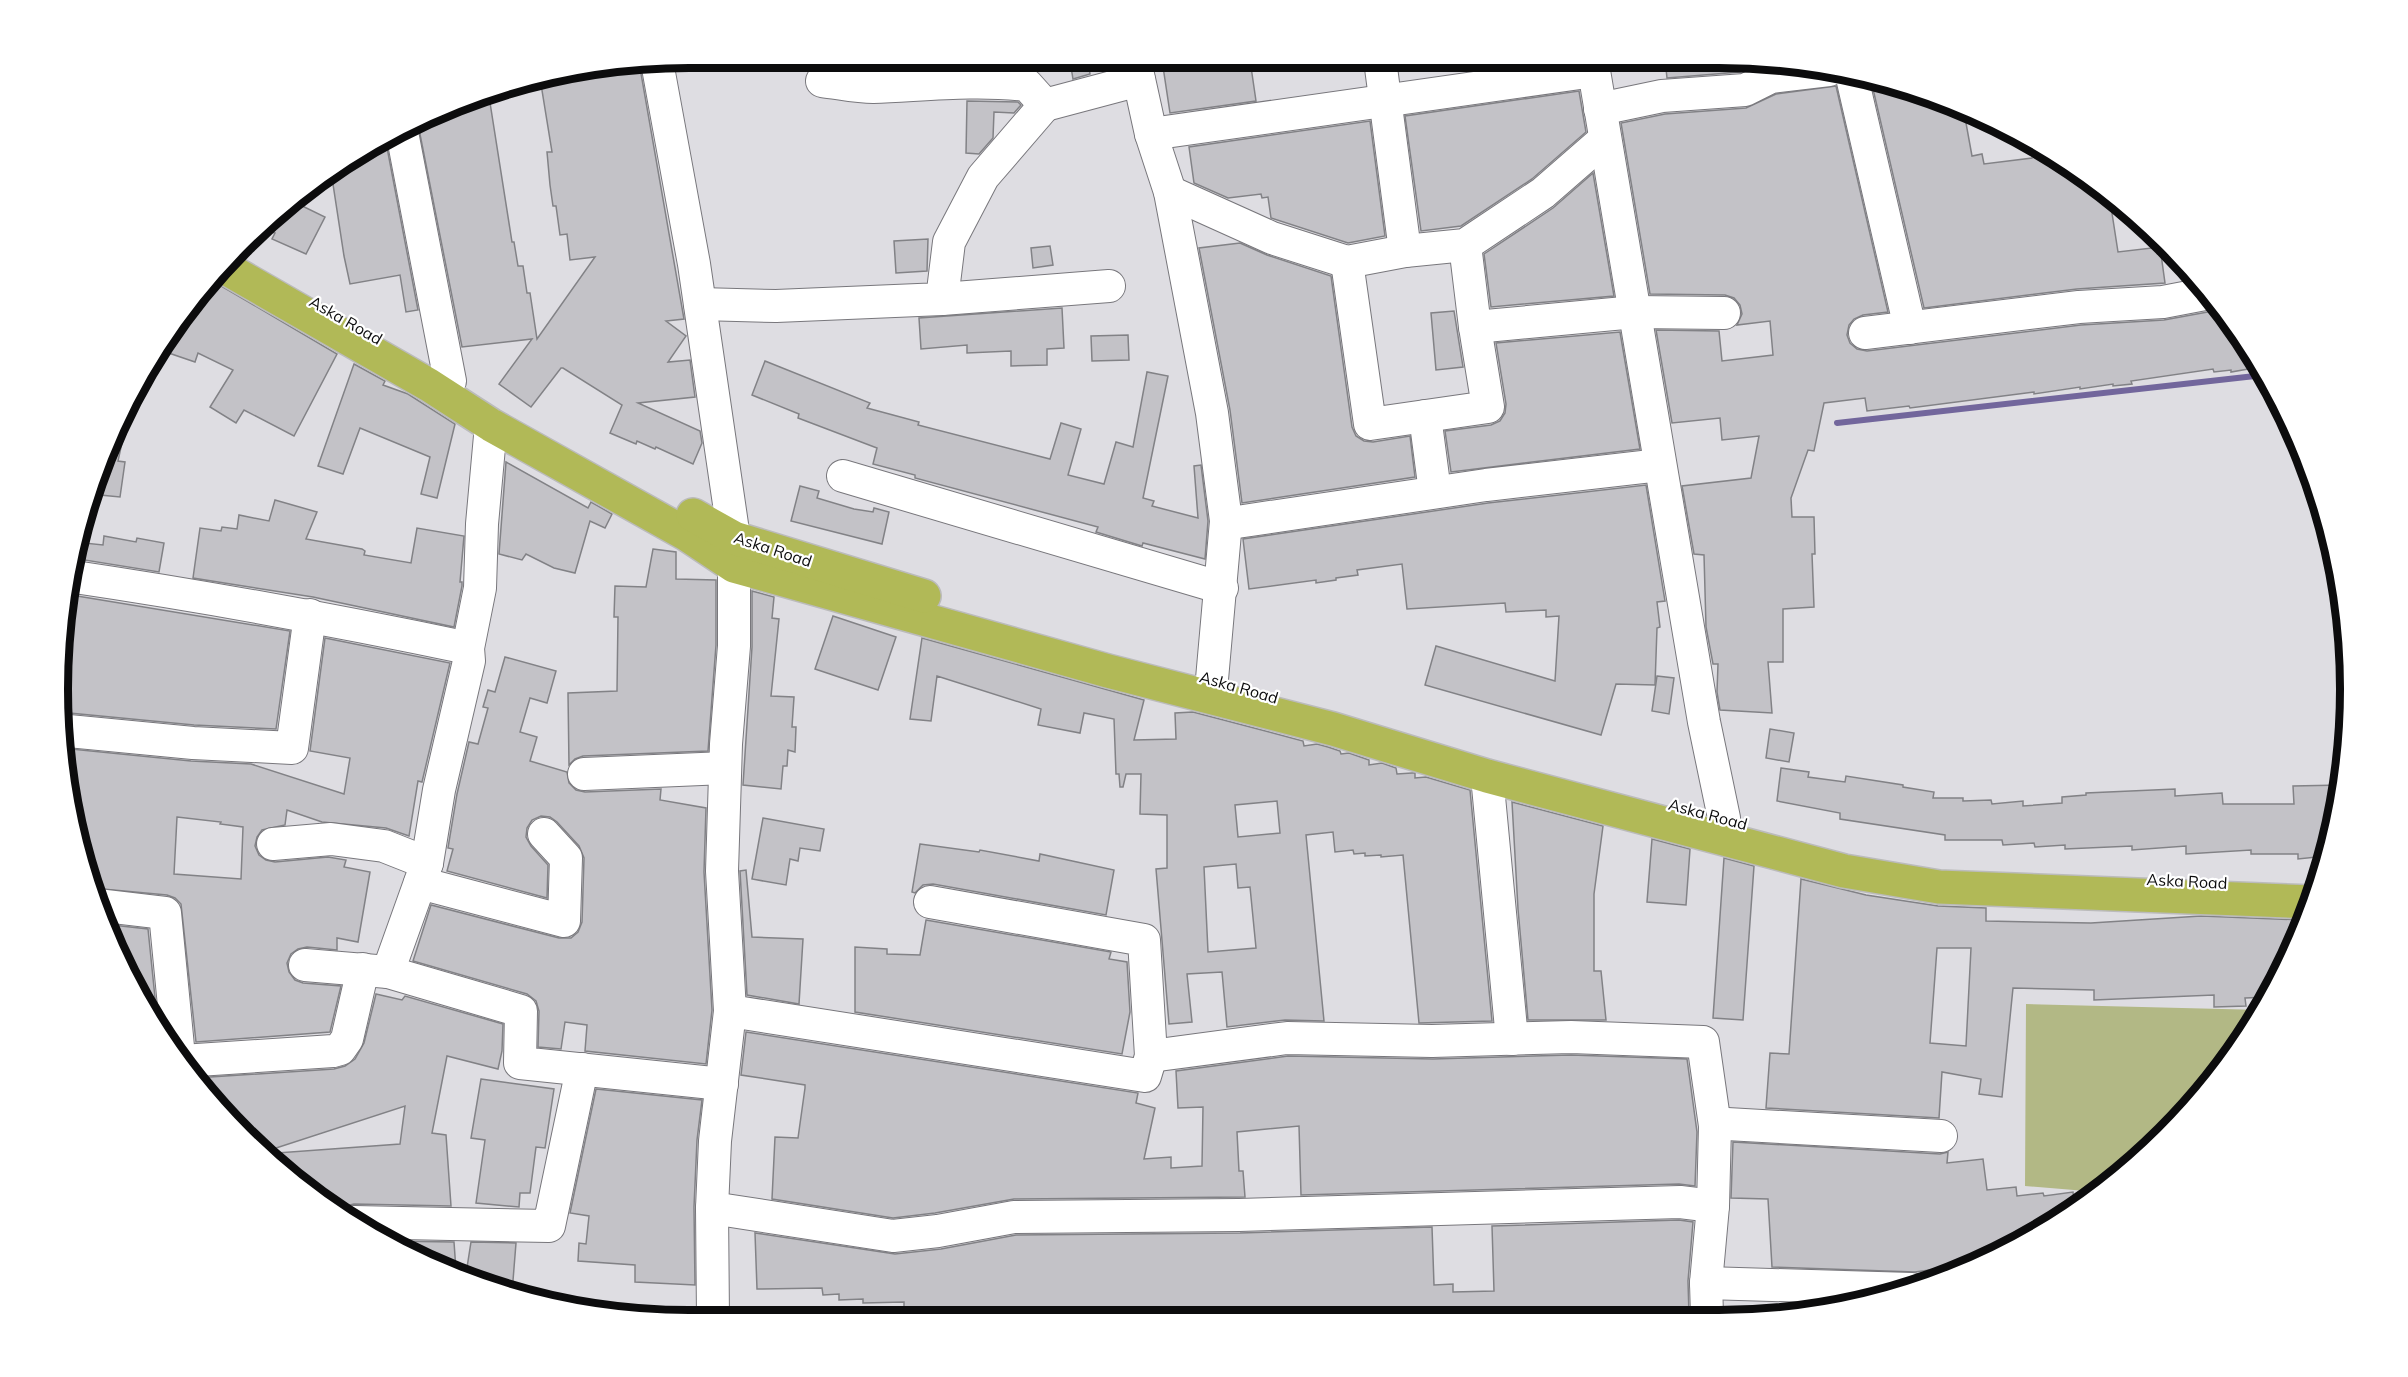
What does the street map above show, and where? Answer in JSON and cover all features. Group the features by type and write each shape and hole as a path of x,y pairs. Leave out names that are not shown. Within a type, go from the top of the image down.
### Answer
{"highway":[{"name":"Aska Road","path":"241,258 734,552 964,609 1725,829 1904,867 2308,887"},
{"path":"230,270 429,385 491,425 686,534 734,552 1108,671 1333,729 1488,776 1725,829 1844,871 1939,887 2303,902"}],"street":[{"path":"1381,68 1405,251"},
{"path":"1151,134 1384,101 1576,68"},
{"path":"1594,68 1704,722 1725,829"},
{"path":"658,69 700,304 734,552 734,646 725,768 722,871 730,1011 715,1141 712,1208 713,1310"},
{"path":"942,299 950,242 983,177 1045,105 1137,70 1151,134 1170,192 1212,413 1226,521 1222,588 1212,679"},
{"path":"1170,192 1272,238 1347,262 1405,251 1465,245 1543,193 1603,124 1662,96 1744,90 1771,77 1802,73"},
{"path":"822,81 871,87 928,82 1005,82 1027,85 1045,105"},
{"path":"1853,82 1910,328"},
{"path":"403,138 450,381"},
{"path":"1347,262 1370,423 1488,407 1465,245"},
{"path":"700,304 776,306 942,299 1109,286"},
{"path":"1865,333 2079,307 2163,302 2199,295"},
{"path":"1475,327 1635,312 1724,313"},
{"path":"1425,416 1436,492"},
{"path":"190,1059 333,1051 340,1049 347,1039 376,971 424,873 439,790 469,660 468,648 480,588 482,524 491,425"},
{"path":"1226,521 1237,522 1436,492 1660,465"},
{"path":"843,476 1222,588"},
{"path":"77,577 194,594 310,615 468,648"},
{"path":"69,731 193,743 292,748 310,615"},
{"path":"584,774 725,768"},
{"path":"1488,776 1512,1039"},
{"path":"273,844 331,839 384,846 424,873 564,921 566,858 544,834"},
{"path":"730,1011 1146,1076 1151,1056 1144,940 930,902"},
{"path":"107,906 165,913 179,1044"},
{"path":"305,965 376,971 521,1011 519,1063 722,1084"},
{"path":"1151,1056 1287,1038 1432,1041 1571,1037 1703,1042 1715,1126 1713,1206 1706,1283 1707,1310"},
{"path":"372,1222 549,1226 582,1069"},
{"path":"1715,1126 1728,1124 1941,1136"},
{"path":"712,1208 893,1236 938,1231 1014,1217 1239,1215 1680,1202 1713,1206"},
{"path":"1706,1283 1880,1288"}],"green space":[{"path":"2026,1004 2251,1010 2212,1067 2186,1098 2159,1128 2098,1181 2084,1191 2025,1186"}],"building":[{"path":"1071,68 1089,68 1090,74 1073,79"},
{"path":"1163,68 1251,68 1256,101 1170,113"},
{"path":"1666,68 1747,69 1740,72 1667,78"},
{"path":"640,70 684,319 666,321 686,336 668,362 690,360 695,397 638,403 700,431 702,443 693,464 656,447 655,449 637,441 636,444 610,433 622,405 563,368 531,407 499,384 532,339 462,347 419,130 490,100 512,242 514,242 518,266 523,266 527,293 530,293 537,339 595,257 570,260 567,234 560,235 556,206 553,206 547,152 552,152 541,86 567,79"},
{"path":"1836,86 1888,312 1863,315 1854,319 1849,325 1847,335 1850,343 1857,349 1867,351 2081,325 2164,320 2213,311 2251,368 2231,372 2231,370 2214,372 2213,369 2131,381 2132,384 2113,386 2113,384 2080,389 2080,387 1910,408 1909,406 1867,411 1865,398 1824,403 1814,451 1808,450 1791,498 1792,517 1814,517 1815,554 1812,554 1814,607 1783,609 1783,662 1768,662 1772,713 1720,710 1717,692 1718,664 1713,664 1706,627 1704,555 1694,554 1682,486 1751,478 1759,436 1722,440 1720,418 1672,423 1656,330 1719,331 1722,361 1773,355 1770,321 1737,325 1742,314 1740,305 1734,298 1725,295 1650,294 1621,123 1665,114 1746,108 1776,94"},
{"path":"1873,87 1919,100 1965,119 1972,156 1982,154 1984,164 2032,158 2033,153 2065,172 2111,207 2118,252 2157,247 2161,251 2165,283 2077,289 1924,308"},
{"path":"1579,91 1586,132 1532,179 1461,226 1421,231 1405,116"},
{"path":"967,101 1018,102 1021,105 1014,113 994,112 993,138 979,154 966,153"},
{"path":"1370,121 1385,236 1348,243 1271,218 1268,197 1262,198 1261,194 1228,198 1194,183 1189,147"},
{"path":"387,146 418,310 406,312 400,275 350,284 332,180"},
{"path":"1593,173 1614,296 1491,307 1484,254 1553,208"},
{"path":"300,205 325,217 306,254 272,239 275,233 269,231"},
{"path":"928,239 927,271 896,273 894,241"},
{"path":"1240,243 1267,255 1331,276 1352,427 1356,436 1364,441 1373,442 1410,436 1415,477 1242,503 1230,410 1199,248"},
{"path":"1050,246 1053,265 1033,268 1031,248"},
{"path":"218,284 337,354 294,436 244,410 236,423 210,407 233,370 198,353 195,362 166,352"},
{"path":"1062,308 1064,348 1047,349 1047,365 1011,366 1011,351 967,353 967,345 921,349 919,318"},
{"path":"1454,311 1463,367 1436,370 1431,313"},
{"path":"1620,332 1640,449 1451,472 1445,431 1491,425 1500,421 1505,413 1506,404 1496,343"},
{"path":"1128,335 1129,360 1092,361 1091,336"},
{"path":"765,361 870,403 867,408 919,422 918,425 1050,459 1061,423 1081,429 1068,475 1104,484 1116,442 1133,447 1147,372 1168,376 1143,498 1154,501 1152,506 1198,518 1194,466 1201,465 1208,521 1205,559 1143,543 1142,546 1096,532 1098,527 915,478 915,475 873,464 877,448 798,418 799,414 752,395"},
{"path":"354,364 385,381 383,385 408,394 455,424 437,498 421,494 430,457 360,428 343,474 318,466"},
{"path":"125,429 118,461 125,462 120,497 98,495"},
{"path":"506,462 588,508 591,502 612,514 605,528 590,521 575,573 554,568 526,554 522,560 499,554"},
{"path":"1646,485 1665,601 1657,602 1660,627 1657,628 1655,685 1616,684 1601,735 1425,685 1436,646 1555,681 1559,616 1546,617 1546,610 1506,612 1505,603 1407,609 1402,564 1357,570 1358,575 1336,578 1336,580 1316,583 1316,580 1249,589 1243,539 1488,503"},
{"path":"800,486 819,491 817,498 854,509 873,512 874,508 889,512 882,544 791,521"},
{"path":"275,500 317,512 306,539 362,549 365,551 364,555 411,563 417,528 464,536 460,582 462,586 454,627 313,597 193,578 200,528 221,531 222,527 237,529 239,515 269,521"},
{"path":"104,536 136,542 137,538 164,543 159,572 81,559 85,543 103,545"},
{"path":"653,549 676,552 676,579 716,580 716,645 708,751 583,756 575,759 569,765 568,693 617,691 618,617 614,617 615,586 646,587"},
{"path":"752,591 774,597 772,618 779,619 771,696 794,697 792,727 796,727 795,752 788,750 787,766 783,766 781,789 743,785 752,647"},
{"path":"75,596 290,631 276,729 194,725 69,713 69,648"},
{"path":"833,616 896,637 878,690 815,669"},
{"path":"325,638 450,663 422,782 418,781 409,836 386,828 322,822 287,810 285,825 262,830 257,837 255,846 259,855 266,860 275,862 328,857 346,860 344,867 370,872 358,942 337,938 337,950 307,947 298,949 291,954 287,963 289,972 295,980 303,983 341,986 330,1032 196,1042 181,904 175,898 167,895 100,889 79,810 71,749 191,761 251,764 344,794 350,758 310,751","holes":["177,817 221,822 220,824 243,827 241,879 174,874"]},
{"path":"922,638 1144,700 1134,740 1176,739 1175,713 1193,712 1303,741 1304,746 1317,744 1340,751 1341,754 1349,753 1369,760 1369,765 1382,763 1396,768 1397,774 1415,773 1415,778 1426,777 1470,790 1492,1021 1419,1023 1403,855 1381,857 1381,855 1365,856 1365,853 1354,854 1353,850 1335,852 1333,832 1306,835 1324,1021 1285,1020 1227,1027 1222,972 1187,974 1192,1022 1169,1024 1156,869 1167,868 1167,815 1140,814 1141,774 1126,774 1123,787 1120,787 1119,774 1116,774 1114,719 1084,713 1080,733 1038,725 1041,709 937,676 931,721 910,719","holes":["1277,801 1280,833 1238,837 1235,805","1236,864 1238,888 1250,887 1256,948 1208,952 1204,867"]},
{"path":"505,657 556,671 547,703 530,698 520,732 537,737 530,761 567,772 569,783 576,790 585,792 661,789 660,800 706,808 704,872 712,1010 706,1064 585,1051 587,1025 565,1022 561,1049 538,1047 539,1011 536,1001 527,994 413,961 431,905 559,938 571,938 578,932 582,922 584,858 579,846 550,817 541,816 532,820 527,828 526,837 548,865 547,898 447,871 453,849 448,848 457,794 469,742 478,744 488,708 483,707 488,690 495,692"},
{"path":"1657,676 1674,678 1669,714 1652,711"},
{"path":"1770,729 1794,733 1789,762 1766,758"},
{"path":"1781,768 1809,772 1808,777 1845,782 1846,776 1903,785 1903,787 1934,792 1933,798 1963,798 1963,801 1991,800 1992,804 2023,801 2023,806 2062,803 2062,797 2086,795 2086,793 2175,789 2175,796 2222,793 2223,804 2294,804 2293,786 2333,785 2317,857 2298,859 2298,854 2251,854 2251,850 2186,854 2186,846 2132,850 2132,846 2065,849 2065,845 2035,847 2034,843 2003,845 2002,840 1945,840 1945,835 1840,819 1840,813 1777,801"},
{"path":"1512,802 1603,826 1594,894 1594,971 1601,971 1606,1020 1528,1020 1518,909"},
{"path":"763,818 824,829 820,851 800,848 798,861 790,859 786,885 752,879"},
{"path":"1652,839 1690,849 1686,905 1647,902"},
{"path":"920,844 979,852 980,850 1039,861 1040,854 1114,870 1106,915 933,884 923,885 915,893 912,892"},
{"path":"1724,858 1754,866 1743,1020 1713,1018"},
{"path":"746,870 752,937 803,939 799,1004 747,995 740,871"},
{"path":"1801,879 1866,895 1938,906 1986,908 1986,921 2091,923 2201,916 2295,920 2258,997 2245,998 2246,1006 2214,1007 2214,995 2094,1000 2094,990 2013,988 2002,1097 1979,1094 1981,1079 1942,1072 1939,1118 1766,1108 1770,1053 1789,1054","holes":["1937,948 1971,948 1966,1046 1930,1043"]},
{"path":"926,920 1111,952 1109,959 1127,962 1130,1012 1122,1054 855,1012 855,947 887,949 887,954 920,955"},
{"path":"115,925 148,929 156,1007"},
{"path":"376,994 402,1000 405,996 503,1024 502,1051 498,1069 447,1056 432,1133 446,1135 451,1206 354,1204 346,1206 310,1181 279,1155 249,1128 205,1077 334,1069 345,1066 355,1059 364,1043","holes":["405,1106 400,1144 277,1153 276,1148"]},
{"path":"746,1032 1138,1093 1136,1103 1155,1108 1144,1159 1171,1157 1171,1168 1202,1166 1203,1107 1178,1108 1176,1071 1288,1056 1433,1059 1571,1055 1687,1059 1697,1132 1695,1186 1679,1184 1301,1195 1299,1126 1237,1132 1239,1171 1243,1171 1245,1197 1014,1199 893,1218 772,1199 775,1137 798,1138 805,1085 741,1075"},
{"path":"481,1079 554,1089 545,1148 536,1147 530,1193 520,1193 519,1207 476,1203 485,1140 471,1138"},
{"path":"596,1089 702,1100 697,1140 694,1207 695,1285 635,1282 635,1265 578,1261 579,1243 586,1244 589,1216 570,1213"},
{"path":"1733,1142 1940,1154 1948,1152 1947,1163 1983,1159 1987,1190 2016,1187 2017,1196 2043,1193 2044,1196 2073,1192 2074,1199 1994,1245 1941,1268 1915,1272 1772,1267 1768,1199 1731,1198"},
{"path":"1679,1220 1693,1222 1688,1281 1689,1310 904,1310 904,1302 863,1303 863,1299 839,1300 839,1294 823,1295 822,1288 757,1289 755,1233 895,1254 941,1249 1016,1235 1240,1233 1432,1227 1434,1285 1453,1284 1453,1292 1494,1291 1492,1226"},
{"path":"407,1241 454,1242 456,1264"},
{"path":"471,1242 516,1243 513,1284 467,1268"}],"waterway":[{"path":"1837,423 2256,376"}]}
